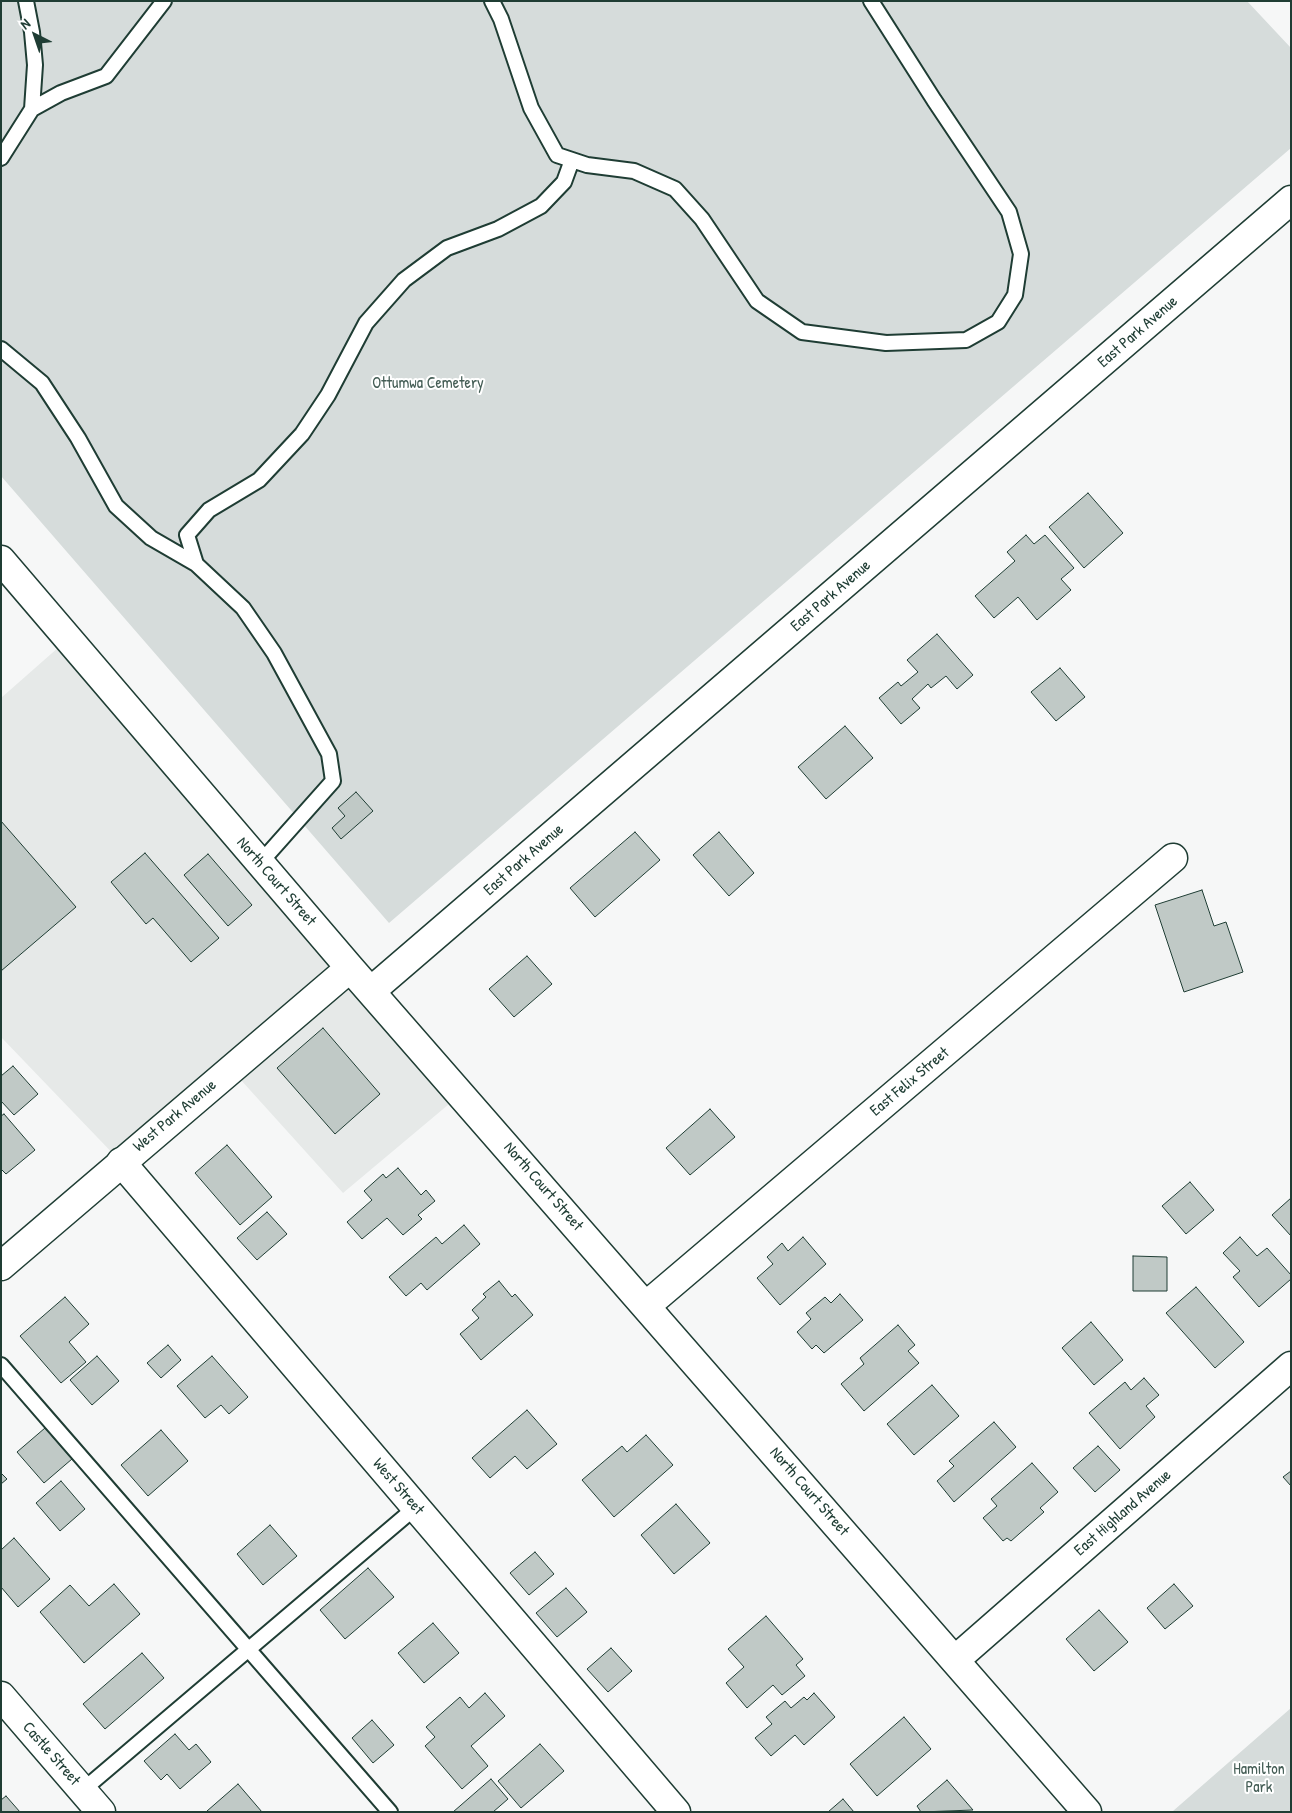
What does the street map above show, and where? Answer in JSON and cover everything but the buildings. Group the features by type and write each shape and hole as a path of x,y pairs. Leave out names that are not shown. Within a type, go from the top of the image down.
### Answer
{"street":[{"name":"East Park Avenue","path":"371,991 1291,200"},
{"name":"North Court Street","path":"1,560 350,968 647,1305 1087,1812"},
{"name":"East Felix Street","path":"647,1305 1173,858"},
{"name":"West Park Avenue","path":"1,1266 350,968"},
{"name":"West Street","path":"121,1162 676,1812"},
{"name":"East Highland Avenue","path":"955,1660 1291,1366"},
{"name":"Castle Street","path":"1,1696 101,1812"}],"lane":[{"path":"1,158 32,109 35,65 32,32 26,1"},
{"path":"32,109 61,93 106,76 164,1"},
{"path":"492,1 501,19 530,108 557,155 587,165 634,171 675,190 702,219 757,301 802,332 886,343 966,340 998,322 1015,295 1021,254 1009,212 871,1"},
{"path":"196,564 187,536 209,510 259,480 302,434 328,395 366,323 404,280 447,248 498,229 541,206 564,182 572,160"},
{"path":"1,349 42,383 78,438 116,506 151,538 196,564 243,608 274,653 329,754 333,781 260,863"},
{"path":"1,1365 390,1812"},
{"path":"83,1790 416,1507"}],"shaded area":[{"path":"68,639 461,1094 343,1193 231,1069 121,1162 1,1037 1,698"}],"green space":[{"name":"Ottumwa Cemetery","path":"1,1 1247,1 1291,48 1291,148 389,923 1,476"},
{"name":"Hamilton Park","path":"1291,1708 1291,1812 1173,1811"}]}
